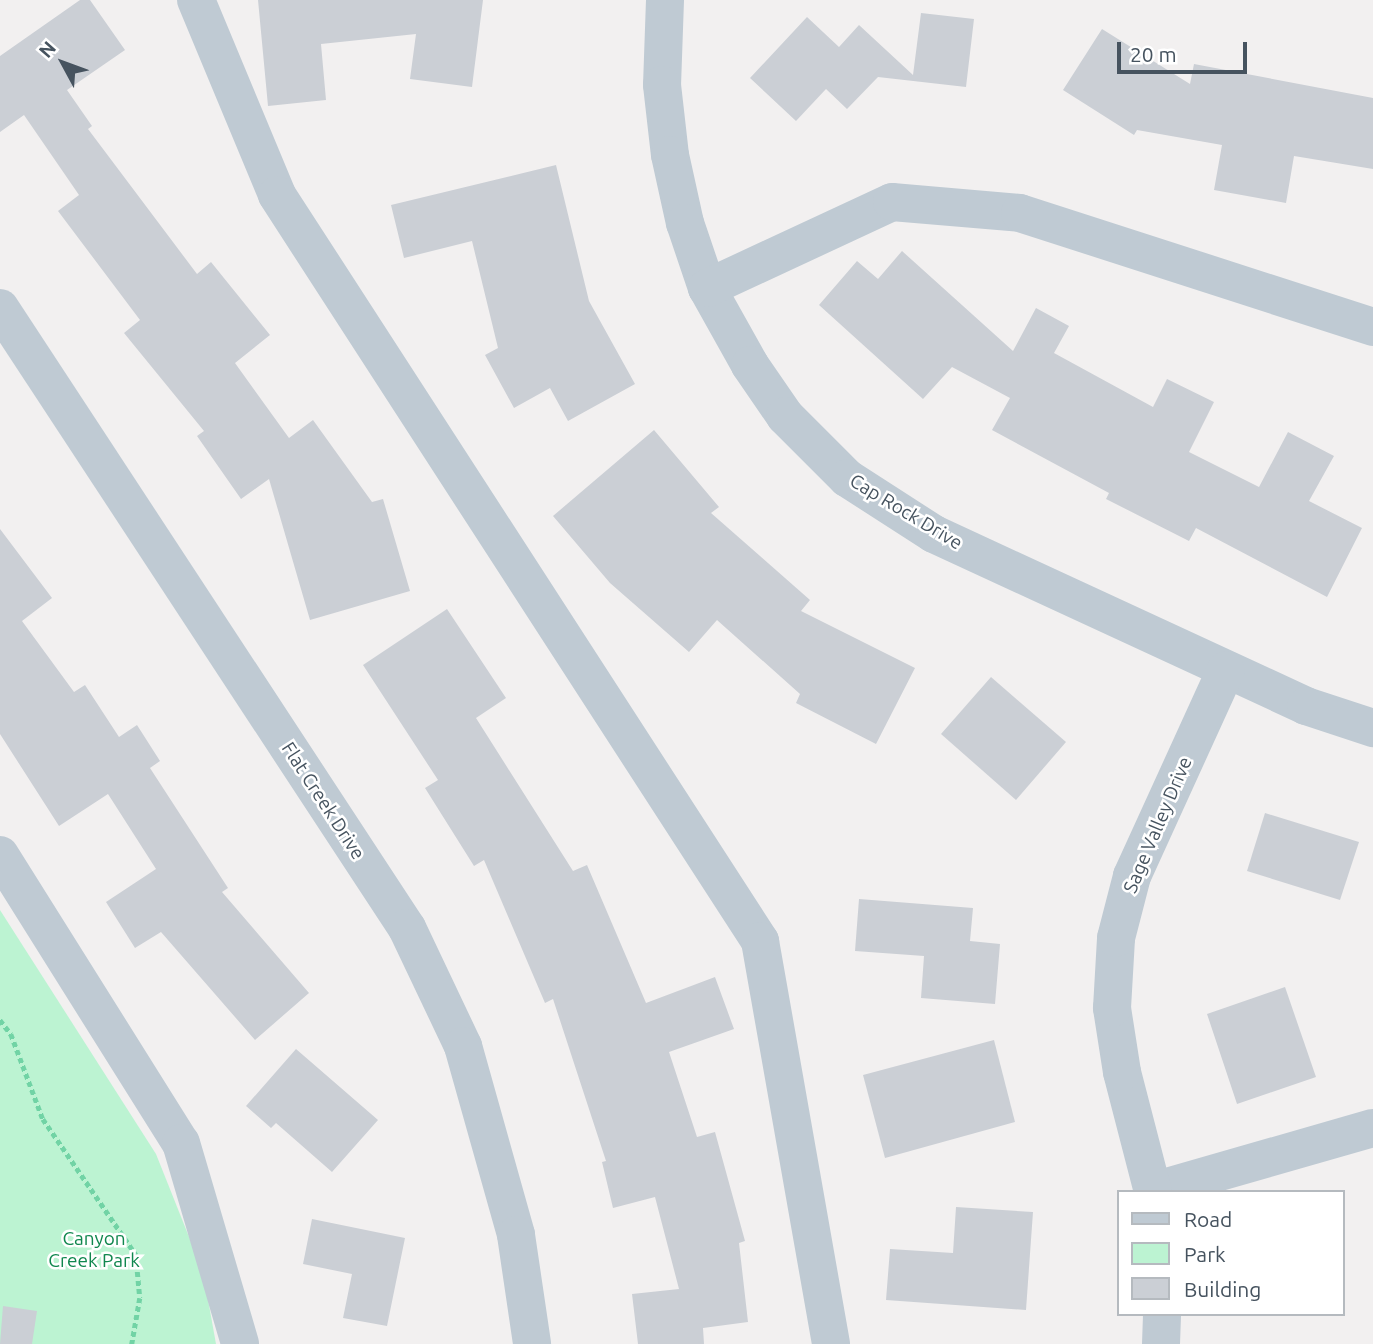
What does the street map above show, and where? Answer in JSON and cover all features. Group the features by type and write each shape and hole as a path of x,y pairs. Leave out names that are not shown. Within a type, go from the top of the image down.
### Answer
{"street":[{"path":"196,0 277,195 760,941 831,1344"},
{"name":"Cap Rock Drive","path":"665,0 662,85 670,155 707,288 750,365 785,416 847,478 934,534 1306,706 1373,728"},
{"path":"707,288 892,202 1020,213 1373,327"},
{"name":"Flat Creek Drive","path":"0,308 407,928 463,1046 516,1236 532,1344"},
{"name":"Sage Valley Drive","path":"1153,1190 1122,1072 1112,1008 1116,939 1132,876 1226,670"},
{"path":"0,855 181,1143 240,1344"},
{"path":"1156,1190 1373,1128"},
{"path":"1161,1344 1163,1316"}],"path":[{"path":"0,1020 10,1034 43,1119 65,1156 120,1227 136,1255 140,1298 132,1344"}],"green space":[{"name":"Canyon Creek Park","path":"0,910 156,1154 203,1272 216,1344 0,1344"}],"building":[{"path":"80,0 90,0 125,50 67,90 92,126 88,129 197,274 211,262 270,335 235,363 289,438 313,420 372,502 383,499 410,591 310,620 269,479 241,499 197,436 204,431 124,333 140,320 58,211 79,195 24,115 0,132 0,56"},
{"path":"258,0 483,0 472,87 410,79 416,34 321,44 326,100 268,106"},
{"path":"921,13 974,19 966,87 878,77 847,109 826,89 796,121 750,78 807,17 839,47 859,25 913,75"},
{"path":"1102,29 1190,84 1194,64 1373,98 1373,169 1294,156 1286,203 1214,190 1222,145 1137,130 1134,135 1063,90"},
{"path":"556,165 589,301 635,384 568,421 550,388 514,408 485,355 498,348 472,241 404,258 391,205"},
{"path":"902,251 1013,351 1036,308 1069,326 1054,353 1153,407 1167,379 1214,402 1189,452 1259,487 1288,432 1334,456 1309,501 1362,528 1327,597 1196,528 1189,541 1106,499 1109,493 992,430 1010,398 952,367 923,399 819,305 857,261 878,279"},
{"path":"654,430 719,507 711,513 810,600 801,611 915,668 876,744 796,703 800,694 717,620 689,652 610,583 553,516"},
{"path":"0,529 52,598 22,621 74,692 85,685 119,737 137,725 160,761 150,768 228,888 222,892 309,993 255,1040 161,932 135,948 106,902 156,869 108,794 59,826 0,734"},
{"path":"447,609 506,698 476,718 573,871 587,865 646,1003 715,977 734,1029 669,1052 697,1137 715,1132 745,1241 739,1243 748,1322 703,1328 704,1344 638,1344 632,1294 679,1289 655,1197 613,1208 602,1162 606,1161 553,999 545,1003 484,860 474,866 425,788 438,780 363,665"},
{"path":"991,677 1066,742 1016,800 941,734"},
{"path":"1265,813 1359,842 1340,900 1247,871"},
{"path":"859,899 973,908 970,941 1000,944 995,1004 921,998 924,956 855,951"},
{"path":"1285,987 1316,1077 1237,1104 1207,1014"},
{"path":"994,1040 1015,1122 885,1158 863,1075"},
{"path":"296,1049 378,1120 332,1172 276,1123 271,1128 246,1106"},
{"path":"956,1207 1033,1212 1026,1310 886,1300 890,1249 953,1253"},
{"path":"312,1219 405,1238 387,1326 343,1318 352,1274 303,1264"},
{"path":"3,1306 37,1311 32,1344 0,1344"}]}
